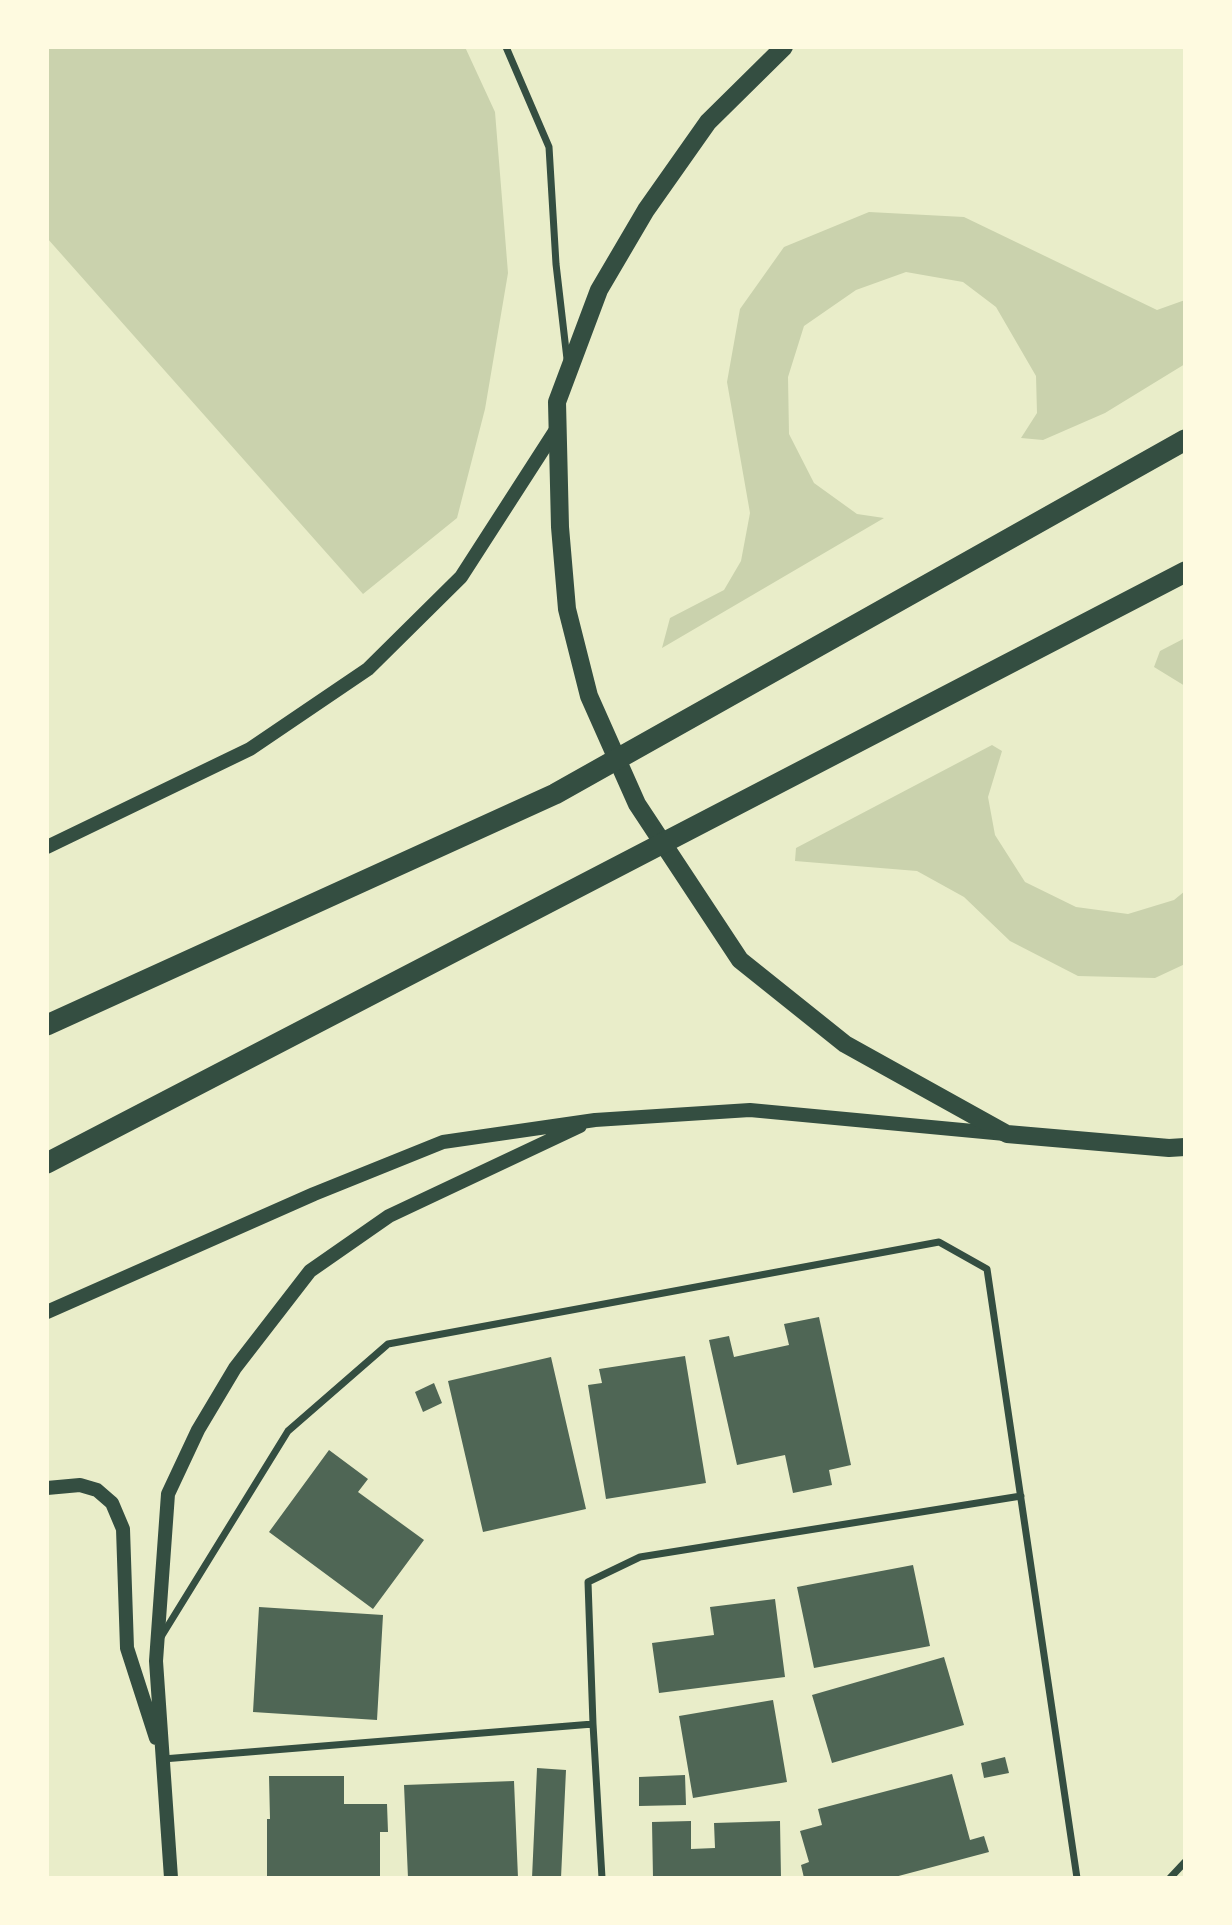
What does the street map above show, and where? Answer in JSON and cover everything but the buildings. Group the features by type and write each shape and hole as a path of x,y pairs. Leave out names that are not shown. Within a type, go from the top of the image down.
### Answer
{"highway":[{"path":"47,1025 555,794 1185,440"},
{"path":"47,1163 1185,572"}],"main road":[{"path":"784,47 708,122 646,211 599,290 557,402 560,527 567,608 589,696 637,804 740,960 845,1044 1007,1134"},
{"path":"47,847 250,748 368,669 461,577 557,428"},
{"path":"47,1312 314,1194 443,1142 595,1120 750,1111 1170,1148 1185,1147"},
{"path":"171,1878 157,1644 168,1494 198,1430 235,1368 310,1271 389,1216 595,1120"},
{"path":"47,1488 80,1485 97,1490 112,1503 123,1529 127,1648 163,1759"}],"street":[{"path":"506,47 549,148 556,264 569,369"},
{"path":"157,1644 288,1431 388,1344 939,1242 987,1269 1077,1878"},
{"path":"602,1878 588,1582 640,1557 1021,1496"},
{"path":"163,1759 593,1724"},
{"path":"1170,1878 1185,1862"}],"green space":[{"path":"47,47 465,47 495,112 508,273 485,409 457,518 363,594 47,238"},
{"path":"869,212 964,217 1157,310 1185,300 1185,364 1105,413 1043,440 1021,438 1037,413 1036,376 996,307 963,282 906,272 856,290 804,326 788,377 789,434 814,483 857,514 884,518 662,648 670,618 724,590 741,561 750,513 727,382 740,309 784,247"},
{"path":"1185,638 1185,686 1154,667 1160,651"},
{"path":"992,745 1002,751 988,797 995,835 1025,882 1076,907 1128,914 1174,900 1185,891 1185,964 1155,978 1078,976 1010,941 964,897 917,871 795,861 796,848"}]}
